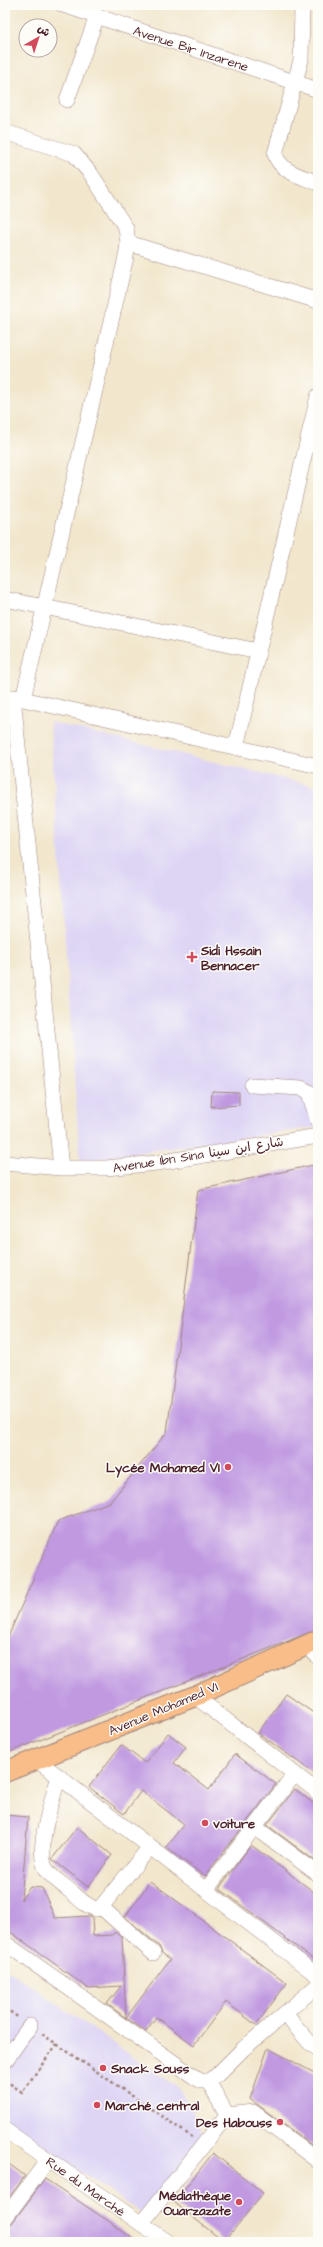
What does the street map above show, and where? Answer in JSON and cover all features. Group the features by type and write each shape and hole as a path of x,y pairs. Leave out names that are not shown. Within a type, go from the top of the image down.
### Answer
{"main road":[{"name":"Avenue Mohamed VI","path":"5,1772 314,1647"}],"street":[{"name":"Avenue Bir Inzarene","path":"63,5 318,90"},
{"path":"302,5 300,60 275,154 278,162 284,169 318,183"},
{"path":"67,100 96,16"},
{"path":"5,132 74,154 91,174 126,228 128,243 44,607 14,697 61,1168"},
{"path":"128,243 318,300"},
{"path":"236,747 318,396"},
{"path":"5,599 258,651"},
{"path":"14,697 318,766"},
{"path":"252,1085 301,1088 309,1092 318,1122"},
{"name":"Avenue Ibn Sina شارع ابن سينا","path":"5,1163 61,1168 106,1168 157,1163 318,1136"},
{"path":"195,1696 318,1792"},
{"path":"37,1760 318,1976"},
{"path":"206,1890 294,1774"},
{"path":"59,1776 47,1817 43,1856 45,1866 51,1875 88,1906 97,1909 101,1907 150,1846"},
{"path":"255,1826 318,1874"},
{"path":"101,1907 153,1953"},
{"path":"5,1943 193,2079 200,2081 208,2081 216,2076 243,2049 318,1986"},
{"path":"285,2014 309,2042 318,2048"},
{"path":"5,2061 30,2026"},
{"path":"208,2081 227,2116"},
{"path":"141,2224 227,2116 253,2112 318,2161"},
{"name":"Rue du Marché","path":"8,2137 48,2160 168,2242"},
{"path":"5,2218 48,2160"}],"path":[{"path":"5,2008 204,2145"},
{"path":"5,2080 22,2092 57,2044"}],"shaded area":[{"name":"Sidi Hssain Bennacer","path":"50,722 318,787 318,1127 80,1161"},
{"name":"Marché central","path":"5,1968 181,2090 209,2144 151,2220 5,2119"}],"building":[{"path":"212,1091 239,1092 239,1105 211,1107"},
{"name":"Lycée Mohamed VI","path":"318,1164 318,1629 5,1754 5,1644 58,1521 110,1502 167,1432 198,1190"},
{"path":"286,1694 318,1716 318,1776 258,1733"},
{"path":"168,1733 186,1747 174,1763 209,1790 235,1754 276,1784 205,1876 166,1847 184,1824 141,1791 124,1814 89,1787 121,1745 145,1763"},
{"path":"295,1789 318,1807 318,1863 267,1825"},
{"path":"5,1815 28,1817 21,1900 30,1887 42,1888 55,1918 89,1916 92,1917 93,1936 113,1935 115,1932 122,1938 126,2018 107,2004 121,1986 88,1988 5,1928"},
{"path":"77,1827 112,1855 88,1887 52,1859"},
{"path":"251,1845 318,1895 318,1963 220,1889"},
{"path":"150,1881 287,1983 256,2025 226,2002 194,2045 156,2017 146,2031 126,2018 170,1959 162,1953 159,1946 125,1917"},
{"path":"268,2048 318,2075 318,2150 250,2099"},
{"path":"213,2153 263,2193 224,2242 174,2202"},
{"path":"5,2161 25,2176 5,2203"},
{"path":"45,2179 138,2242 5,2242 5,2227 12,2223"}],"place":[{"name":"Sidi Hssain Bennacer","path":"192,957"},
{"name":"Lycée Mohamed VI","path":"228,1467"},
{"name":"voiture","path":"205,1823"},
{"name":"Snack Souss","path":"103,2068"},
{"name":"Marché central","path":"97,2105"},
{"name":"Des Habouss","path":"280,2122"},
{"name":"Médiathèque Ouarzazate","path":"239,2202"}]}
